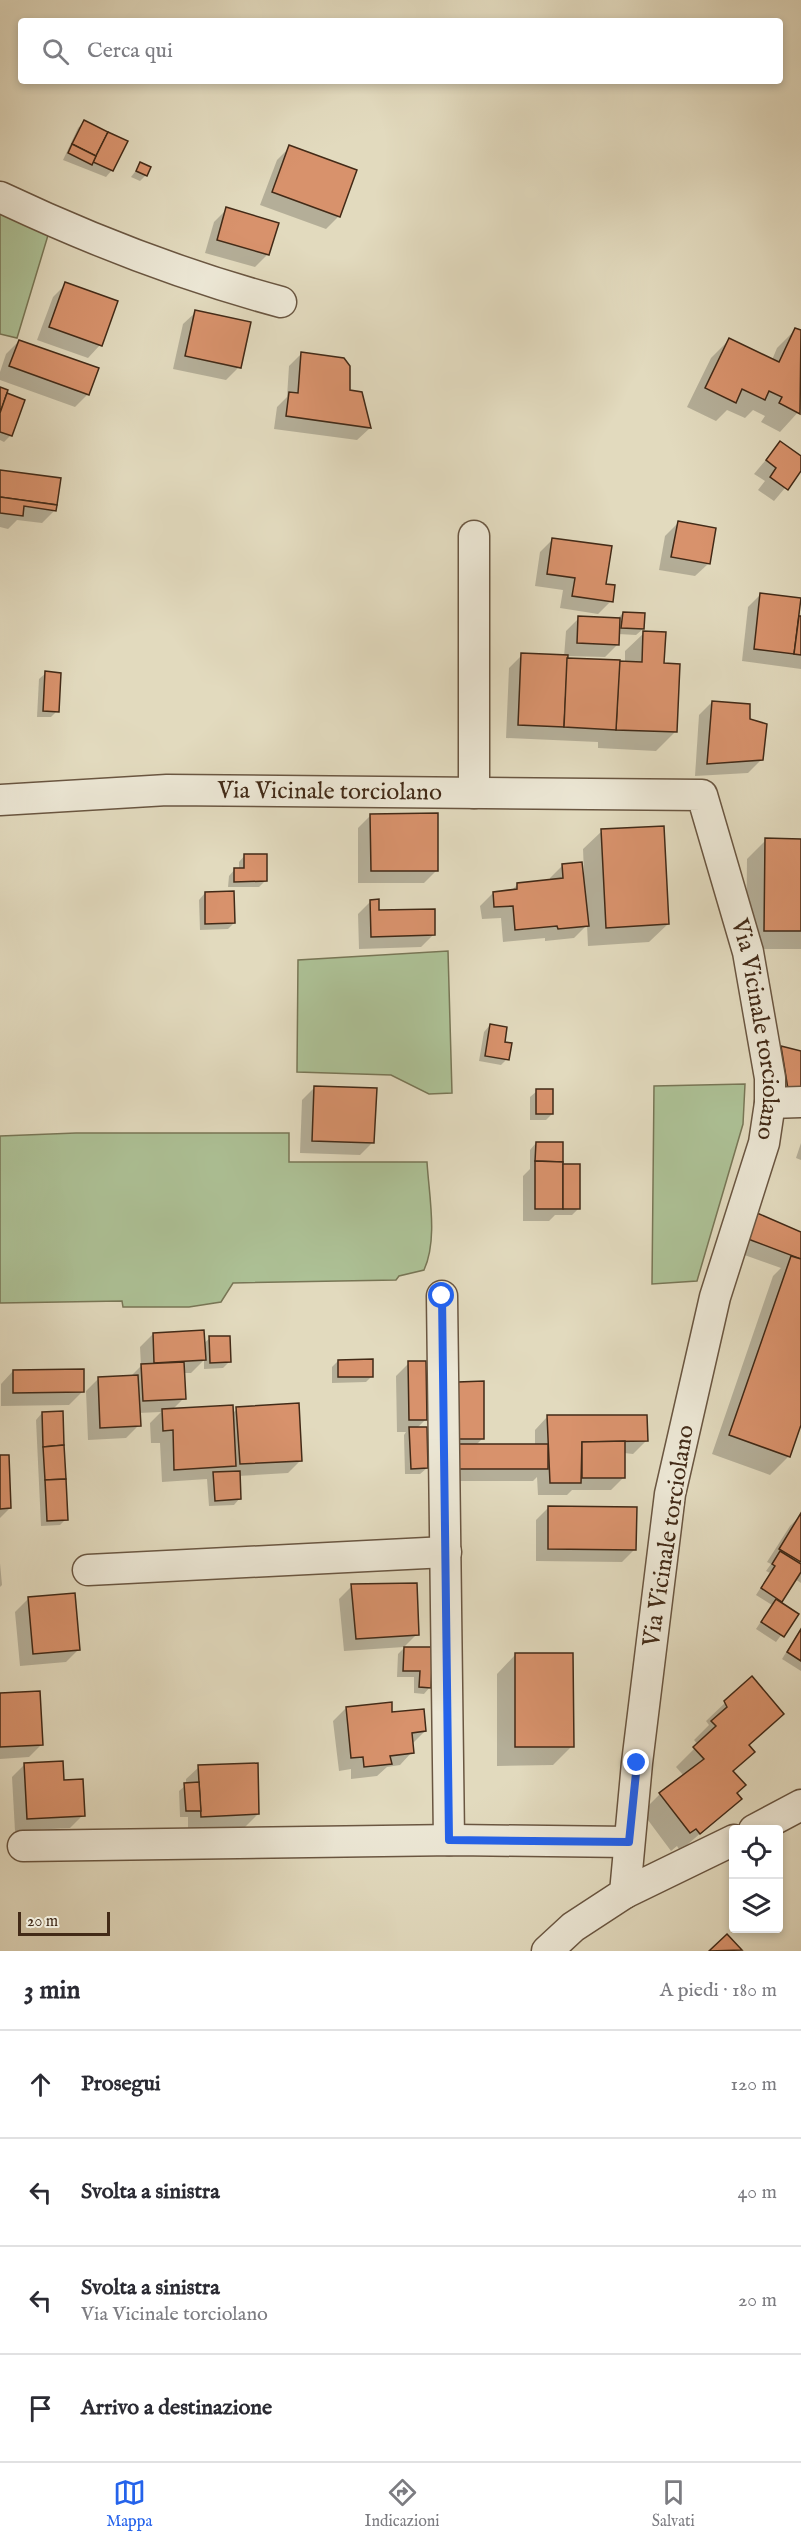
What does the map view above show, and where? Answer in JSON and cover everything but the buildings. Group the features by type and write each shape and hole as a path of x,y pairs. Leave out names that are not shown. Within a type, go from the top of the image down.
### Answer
{"street":[{"path":"0,197 51,222 140,258 216,284 281,302"},
{"path":"474,536 474,793"},
{"name":"Via Vicinale torciolano","path":"0,800 167,790 702,795 748,951 770,1078 770,1103 764,1143 715,1297 670,1494 625,1893"},
{"path":"770,1103 801,1102"},
{"path":"442,1296 449,1840"},
{"path":"88,1570 446,1552"},
{"path":"763,1825 801,1805"},
{"path":"23,1846 449,1840 629,1842"},
{"path":"547,1951 573,1927 625,1893 729,1842"}],"green space":[{"path":"0,212 49,232 17,338 0,334"},
{"path":"448,951 452,1093 429,1094 391,1075 297,1072 298,960"},
{"path":"745,1084 743,1124 697,1281 652,1284 654,1086"},
{"path":"76,1133 289,1133 289,1162 427,1162 432,1231 431,1245 424,1270 399,1276 396,1280 233,1283 221,1302 189,1307 123,1307 122,1301 0,1303 0,1136"}],"route":[{"path":"442,1296 449,1840 629,1842 637,1763"}]}
